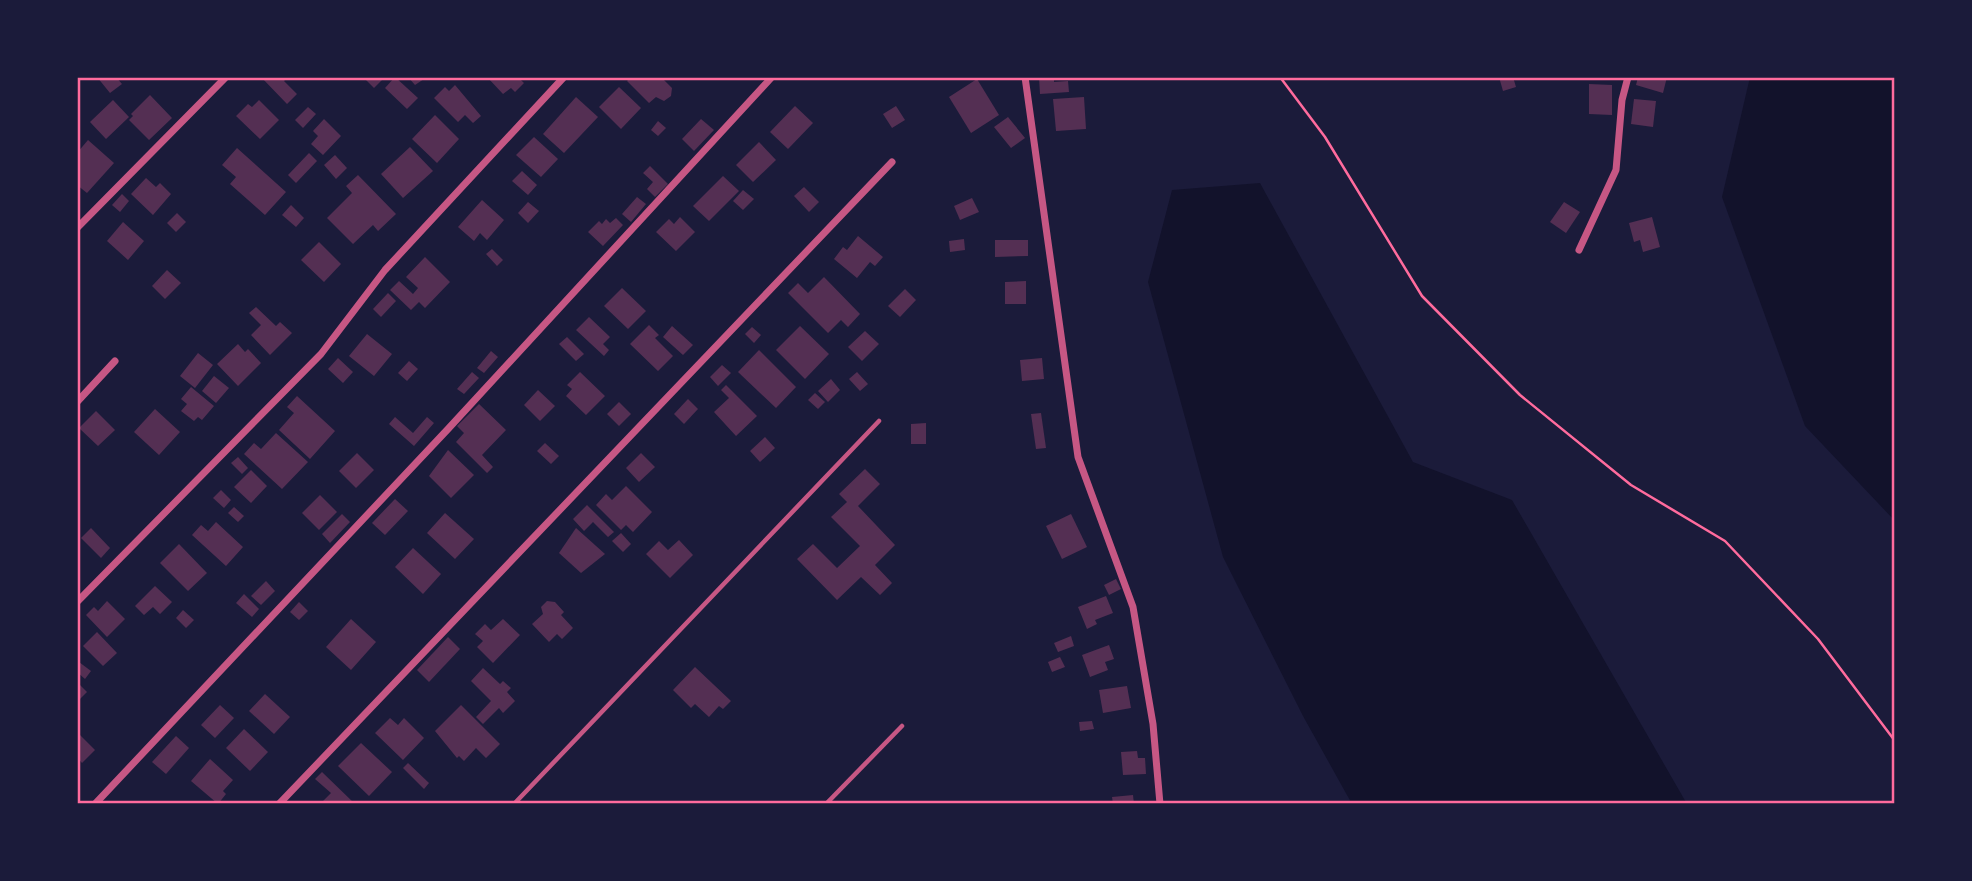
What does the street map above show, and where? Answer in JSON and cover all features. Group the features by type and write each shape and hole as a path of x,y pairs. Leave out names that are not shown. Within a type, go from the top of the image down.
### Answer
{"street":[{"path":"77,228 226,77"},
{"path":"77,602 321,354 385,270 564,77"},
{"path":"95,804 448,429 772,77"},
{"path":"1025,77 1078,457 1133,607 1153,724 1160,804"},
{"path":"1579,250 1616,170 1622,100 1628,77"},
{"path":"279,804 892,162"},
{"path":"77,402 115,361"}],"lane":[{"path":"514,804 879,421"},
{"path":"826,804 902,726"}],"path":[{"path":"1280,77 1325,137 1422,296 1520,395 1560,428 1631,485 1725,541 1818,639 1895,741"}],"shaded area":[{"path":"1750,77 1895,77 1895,521 1805,426 1722,197"},
{"path":"1260,183 1413,462 1512,500 1687,804 1352,804 1303,716 1223,557 1148,282 1172,190"}],"building":[{"path":"97,77 116,77 122,84 110,93"},
{"path":"261,77 288,77 284,81 297,94 287,104"},
{"path":"363,77 385,77 374,88"},
{"path":"395,77 418,98 407,109 385,88"},
{"path":"408,77 427,77 415,85"},
{"path":"487,77 518,77 524,83 515,92 511,88 503,94"},
{"path":"631,77 661,77 672,88 671,96 664,101 656,97 649,103 627,81"},
{"path":"1039,77 1054,77 1054,82 1068,81 1069,92 1040,94"},
{"path":"1499,77 1513,77 1516,87 1503,91"},
{"path":"1638,77 1667,77 1663,93 1636,85"},
{"path":"977,79 999,115 971,133 949,97"},
{"path":"1589,84 1612,85 1612,115 1589,114"},
{"path":"455,85 481,116 473,123 465,115 458,122 434,98 445,87 449,91"},
{"path":"619,87 641,108 621,129 599,107"},
{"path":"150,95 172,118 149,140 129,120 133,116 131,114"},
{"path":"576,97 598,117 564,153 543,134"},
{"path":"1084,97 1086,129 1056,131 1053,99"},
{"path":"1634,99 1656,101 1653,127 1631,124"},
{"path":"113,100 129,117 106,139 90,122"},
{"path":"259,100 279,120 260,139 236,116 248,104 252,107"},
{"path":"795,106 813,123 788,149 770,132"},
{"path":"896,106 905,120 892,128 883,114"},
{"path":"308,107 316,114 303,128 295,120"},
{"path":"435,115 459,139 437,163 412,139"},
{"path":"1008,117 1025,138 1011,148 994,127"},
{"path":"324,119 341,136 323,155 311,144 318,136 313,131"},
{"path":"701,119 714,130 694,151 682,139"},
{"path":"658,121 666,128 658,136 651,130"},
{"path":"534,137 558,159 541,177 516,155"},
{"path":"88,140 114,163 87,193 77,185 77,153"},
{"path":"759,142 776,160 753,182 736,165"},
{"path":"410,147 433,171 403,198 381,174"},
{"path":"237,148 286,192 265,215 230,184 236,177 222,165"},
{"path":"309,153 317,161 296,183 288,175"},
{"path":"335,155 347,168 336,179 324,165"},
{"path":"650,166 668,184 655,197 647,189 653,182 643,173"},
{"path":"522,171 537,185 528,195 512,181"},
{"path":"358,175 396,214 378,231 373,225 353,244 327,218 352,193 346,186"},
{"path":"723,176 739,191 709,221 693,206"},
{"path":"146,178 156,187 160,183 171,194 153,215 131,194"},
{"path":"804,187 819,202 809,212 794,196"},
{"path":"743,190 754,199 743,210 733,201"},
{"path":"122,194 129,201 120,212 112,205"},
{"path":"637,197 646,204 631,222 622,214"},
{"path":"972,198 979,212 960,220 954,206"},
{"path":"482,200 504,220 487,240 480,233 474,241 458,227"},
{"path":"528,202 539,211 528,223 518,213"},
{"path":"1564,202 1580,212 1566,233 1550,222"},
{"path":"291,205 304,218 296,227 282,215"},
{"path":"177,213 186,222 176,232 167,223"},
{"path":"680,217 695,232 676,251 656,232 669,219 674,224"},
{"path":"1652,217 1660,247 1643,252 1640,240 1634,242 1629,223"},
{"path":"616,218 623,225 603,246 588,232 599,221 602,224 606,219 610,223"},
{"path":"123,222 144,241 128,260 107,241"},
{"path":"858,236 883,257 875,266 870,262 857,278 834,259 843,247 847,250"},
{"path":"964,239 965,250 950,252 949,241"},
{"path":"995,240 1028,240 1028,256 995,257"},
{"path":"319,242 341,264 324,282 301,260"},
{"path":"492,249 503,260 497,266 486,254"},
{"path":"425,257 450,282 425,308 419,302 411,310 390,290 399,281 413,294 418,288 406,277"},
{"path":"167,270 181,283 165,299 152,286"},
{"path":"824,277 860,314 848,327 841,320 828,333 788,293 798,283 808,293"},
{"path":"1026,281 1026,304 1005,304 1005,282"},
{"path":"622,288 646,311 628,329 604,306"},
{"path":"905,289 916,300 900,317 888,306"},
{"path":"388,293 396,301 381,317 373,309"},
{"path":"256,307 276,326 280,322 292,333 270,355 251,335 261,325 249,313"},
{"path":"589,317 610,337 603,344 609,350 604,356 576,330"},
{"path":"649,325 659,335 655,338 673,356 658,371 630,344"},
{"path":"672,326 693,345 683,355 663,337"},
{"path":"800,326 829,354 805,379 776,350"},
{"path":"752,327 761,335 754,343 745,334"},
{"path":"865,331 879,344 862,361 848,347"},
{"path":"367,334 392,354 374,376 349,356"},
{"path":"567,337 584,354 576,361 559,344"},
{"path":"238,344 245,352 248,349 261,363 238,386 217,364"},
{"path":"759,350 796,387 776,408 738,372"},
{"path":"491,351 498,357 484,373 477,368"},
{"path":"198,353 213,365 195,388 180,376"},
{"path":"338,358 353,372 343,383 328,369"},
{"path":"1042,358 1044,379 1022,381 1020,360"},
{"path":"409,361 418,369 407,381 398,373"},
{"path":"722,365 731,373 718,386 710,377"},
{"path":"472,372 479,378 464,394 457,389"},
{"path":"580,372 605,396 586,415 566,396 572,389 567,385"},
{"path":"857,372 868,384 860,391 849,379"},
{"path":"214,376 229,388 216,403 202,391"},
{"path":"831,379 840,390 828,402 818,391"},
{"path":"726,385 757,416 736,436 714,412 729,398 721,390"},
{"path":"191,387 214,406 202,420 198,417 194,421 181,411 187,404 181,399"},
{"path":"538,390 555,406 540,421 524,405"},
{"path":"815,393 825,402 818,409 808,400"},
{"path":"297,396 335,431 310,459 279,430 294,413 287,407"},
{"path":"688,399 698,409 684,424 674,414"},
{"path":"619,402 631,414 619,426 607,414"},
{"path":"479,404 506,430 482,455 493,467 487,473 456,442 464,433 457,426"},
{"path":"155,409 180,432 159,455 134,432"},
{"path":"96,411 115,430 98,446 79,428"},
{"path":"1041,413 1046,448 1036,449 1031,414"},
{"path":"395,417 413,433 427,417 434,423 414,446 389,424"},
{"path":"926,423 926,444 911,444 911,424"},
{"path":"276,433 308,462 282,489 244,454 254,443 261,449"},
{"path":"765,437 775,448 760,462 750,451"},
{"path":"545,443 559,456 551,464 537,451"},
{"path":"448,450 474,475 451,498 429,476"},
{"path":"357,453 374,470 356,488 339,471"},
{"path":"641,453 655,467 639,482 626,468"},
{"path":"238,457 248,468 242,474 231,463"},
{"path":"865,469 880,484 858,506 895,545 875,565 892,583 880,595 861,577 837,600 797,559 813,544 837,568 860,546 831,517 847,502 839,494"},
{"path":"251,470 267,486 251,503 234,487"},
{"path":"626,486 652,512 633,532 626,525 621,530 596,505 606,494 612,500"},
{"path":"221,490 231,500 224,508 213,498"},
{"path":"320,495 337,512 319,530 302,513"},
{"path":"395,499 408,511 385,535 372,523"},
{"path":"587,505 614,532 608,537 593,522 584,531 573,519"},
{"path":"234,507 244,516 238,522 228,513"},
{"path":"445,513 474,539 455,559 427,533"},
{"path":"342,514 350,522 330,543 322,534"},
{"path":"1071,514 1087,547 1062,559 1046,526"},
{"path":"216,522 243,547 226,566 192,535 201,525 208,531"},
{"path":"91,528 110,548 101,558 81,538"},
{"path":"576,528 605,554 581,573 559,553"},
{"path":"621,533 631,544 623,552 612,541"},
{"path":"679,540 693,555 670,578 646,554 659,541 668,550"},
{"path":"179,544 207,573 188,591 160,563"},
{"path":"413,548 441,574 423,594 395,567"},
{"path":"1116,579 1121,589 1109,595 1104,585"},
{"path":"266,581 275,591 261,605 251,596"},
{"path":"155,586 172,602 160,614 153,607 144,615 135,606"},
{"path":"244,594 259,609 252,617 236,603"},
{"path":"1106,596 1113,613 1095,620 1097,624 1087,629 1078,607"},
{"path":"107,601 125,619 107,637 86,615 94,607 98,611"},
{"path":"547,601 555,602 564,612 561,615 573,628 562,639 557,634 549,642 532,624 543,614 541,607"},
{"path":"299,602 308,611 299,620 290,612"},
{"path":"183,610 194,620 186,628 176,618"},
{"path":"351,619 376,642 351,670 326,647"},
{"path":"503,619 520,635 493,663 477,647 483,641 475,634 485,624 491,630"},
{"path":"97,632 117,653 103,666 83,646"},
{"path":"1071,636 1074,646 1058,652 1054,643"},
{"path":"448,637 460,649 429,682 417,670"},
{"path":"1109,645 1114,659 1105,662 1108,670 1090,677 1082,655"},
{"path":"1060,657 1065,667 1052,672 1048,662"},
{"path":"79,662 91,671 85,679 77,672"},
{"path":"695,667 731,701 723,709 719,706 709,717 695,704 691,708 673,690"},
{"path":"483,668 500,684 503,681 511,688 507,692 515,701 503,713 499,708 483,724 476,717 491,701 471,681"},
{"path":"77,682 87,692 77,702"},
{"path":"1127,686 1131,708 1103,713 1099,690"},
{"path":"265,694 290,717 274,734 249,711"},
{"path":"220,705 234,718 215,738 201,725"},
{"path":"461,705 500,744 486,758 476,748 464,761 459,756 457,758 435,731"},
{"path":"390,718 398,725 404,718 424,738 403,760 375,733"},
{"path":"1092,721 1094,729 1080,731 1079,722"},
{"path":"244,729 268,752 250,771 226,748"},
{"path":"77,732 95,750 82,763 77,757"},
{"path":"176,736 189,748 166,774 152,762"},
{"path":"361,743 392,772 369,796 338,766"},
{"path":"1137,751 1138,758 1145,758 1146,774 1123,775 1121,752"},
{"path":"210,759 233,780 223,791 226,794 218,804 191,781"},
{"path":"408,763 429,783 424,789 403,768"},
{"path":"322,772 355,804 320,804 331,793 315,779"},
{"path":"1133,795 1134,804 1113,804 1112,797"}]}
